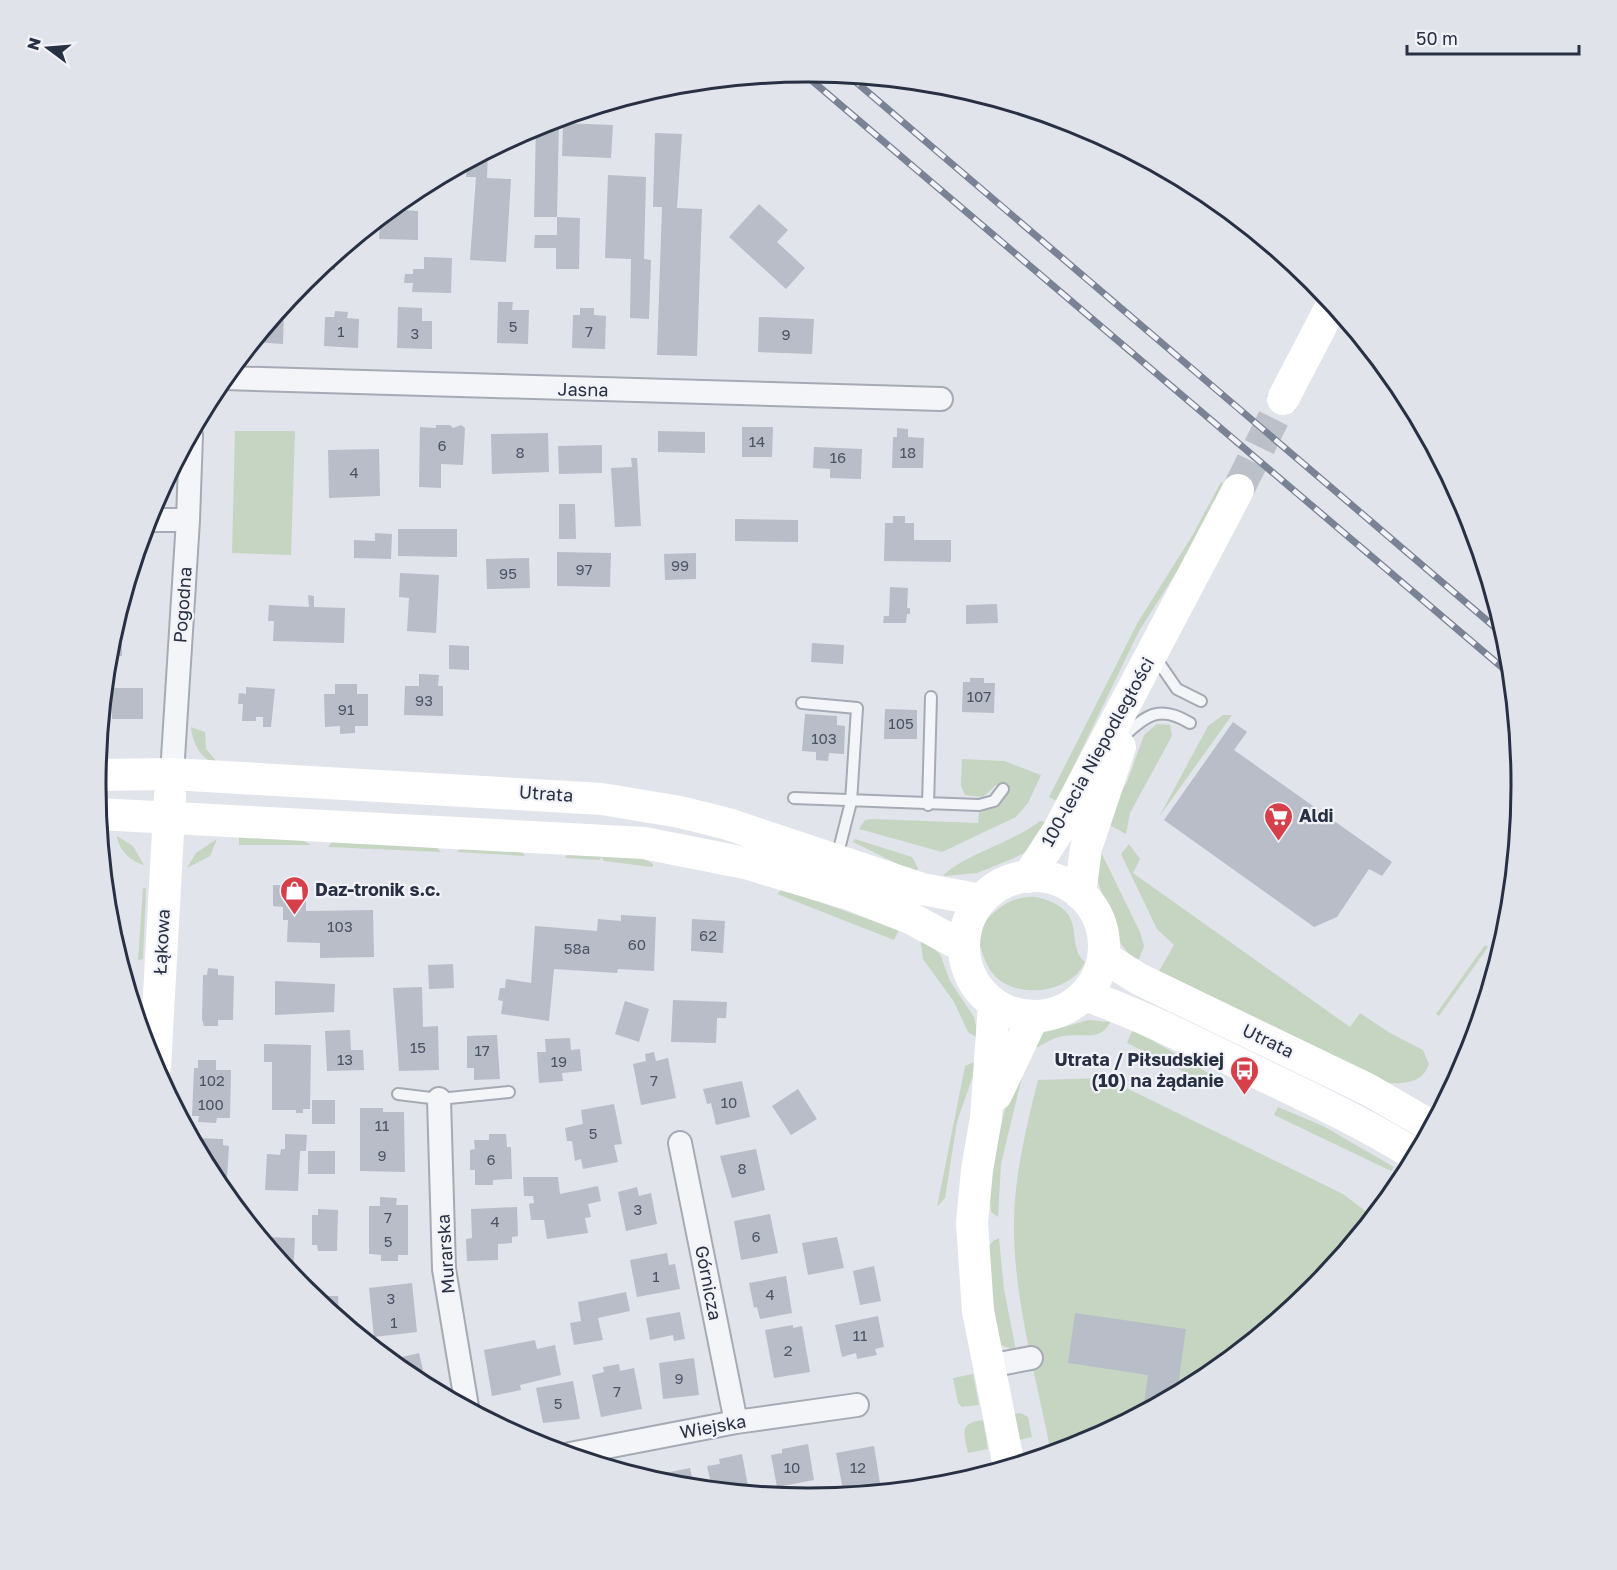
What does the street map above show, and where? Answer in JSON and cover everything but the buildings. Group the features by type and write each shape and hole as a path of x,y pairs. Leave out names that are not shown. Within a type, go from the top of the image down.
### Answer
{"main road":[{"path":"1283,399 1328,312"},
{"name":"100-lecia Niepodległości","path":"1028,877 1058,831 1238,490"},
{"name":"100-lecia Niepodległości","path":"1080,894 1086,848 1125,735 1167,626"},
{"name":"Utrata","path":"106,775 172,774 602,799 680,812 836,859 922,889 981,900"},
{"name":"Łąkowa","path":"156,1046 172,774"},
{"path":"107,814 644,843 745,862 849,894 912,919 964,946"},
{"path":"1028,877 1053,879 1080,894 1090,903 1099,920 1104,938 1104,957 1097,978 1085,995 1069,1007 1052,1015 1033,1017 1012,1013 994,1004 978,989 968,969 964,946 972,914 981,900 998,886 1017,878 1028,877"},
{"name":"Utrata","path":"1104,957 1139,979 1369,1090 1425,1122"},
{"name":"Utrata","path":"1085,995 1129,1011 1192,1041 1365,1125 1408,1151"},
{"path":"994,1004 986,1118 977,1170 972,1223 978,1311 1007,1458"},
{"path":"986,1118 1013,1055 1033,1017"}],"street":[{"name":"Jasna","path":"236,378 941,399"},
{"name":"Pogodna","path":"172,774 190,451"},
{"path":"158,520 188,520"},
{"name":"Murarska","path":"439,1099 444,1269 465,1398"},
{"name":"Górnicza","path":"680,1143 736,1422"},
{"path":"989,1366 1031,1358"},
{"name":"Wiejska","path":"586,1451 736,1422 857,1405"}],"lane":[{"path":"1155,657 1177,689 1201,701"},
{"path":"928,805 931,697"},
{"path":"802,703 857,708 851,802 836,859"},
{"path":"1125,735 1145,716 1163,712 1179,716 1190,723"},
{"path":"794,798 928,805 988,804 1000,796 1003,789"},
{"path":"398,1094 439,1099 509,1092"}],"green space":[{"path":"235,431 295,431 291,555 232,553"},
{"path":"1221,482 1225,484 1197,540 1139,631 1057,801 1049,797 1138,622 1192,536"},
{"path":"1223,715 1232,715 1159,817 1208,726"},
{"path":"1157,724 1170,725 1172,736 1130,813 1126,834 1104,822 1127,782 1144,735"},
{"path":"191,727 205,732 206,749 219,764 207,759 199,751"},
{"path":"962,759 1004,761 1041,775 1028,803 1016,817 942,852 859,829 865,820 871,819 978,823 979,812 997,807 1009,790 996,785 983,797 965,795 961,786"},
{"path":"1040,821 1046,822 1028,851 977,873 943,876 963,862 1016,836"},
{"path":"117,836 133,846 144,865 134,861 126,854"},
{"path":"239,837 302,840 311,845 239,845"},
{"path":"217,839 210,856 187,868 196,853"},
{"path":"855,839 912,857 918,868 916,873 853,842"},
{"path":"332,842 436,847 441,852 328,847"},
{"path":"1097,844 1140,932 1144,946 1137,964 1121,944 1099,885 1095,871"},
{"path":"1129,844 1140,859 1133,873 1350,1027 1360,1013 1390,1033 1423,1050 1429,1064 1426,1070 1418,1079 1412,1081 1387,1083 1158,973 1174,945 1157,929 1121,854"},
{"path":"462,848 522,852 525,856 457,852"},
{"path":"568,854 637,858 647,860 653,864 653,867 604,861 601,857 600,860 565,858"},
{"path":"143,888 146,888 143,959 138,960"},
{"path":"782,889 899,930 894,940 777,894"},
{"path":"1026,897 1036,897 1064,910 1070,918 1079,954 1085,962 1068,981 1043,990 1017,988 1005,984 995,976 988,966 975,934 987,919 1009,902"},
{"path":"920,937 940,954 950,981 974,1017 979,1039 968,1032 954,1002 923,959"},
{"path":"1485,945 1488,947 1439,1016 1436,1014"},
{"path":"1089,1020 1110,1022 1106,1028 1096,1034 1059,1037 1032,1050 1042,1033"},
{"path":"1133,1029 1215,1077 1212,1086 1127,1043"},
{"path":"974,1062 977,1064 957,1122 945,1198 937,1207 965,1066"},
{"path":"1022,1077 1001,1164 998,1217 991,1212 989,1188 1007,1101"},
{"path":"1106,1078 1343,1194 1367,1212 1305,1282 1236,1342 1199,1369 1160,1393 1119,1415 1049,1444 1026,1336 1014,1247 1019,1166 1038,1080"},
{"path":"1278,1107 1323,1126 1394,1167 1391,1171 1274,1115"},
{"path":"999,1238 1004,1289 1016,1351 998,1344 986,1250 993,1241"},
{"path":"973,1374 979,1405 962,1407 958,1403 953,1378"},
{"path":"1021,1413 1028,1417 1032,1437 1015,1441 1008,1414"},
{"path":"983,1420 988,1449 968,1453 964,1435 966,1426"}],"tunnel":[{"path":"1238,490 1283,399"}],"railway":[{"path":"814,82 1501,666"},
{"path":"859,85 1492,625"}],"place":[{"name":"Aldi","path":"1278,842"},
{"name":"Daz-tronik s.c.","path":"294,916"},
{"name":"Utrata / Piłsudskiej (10) na żądanie","path":"1245,1096"}]}
